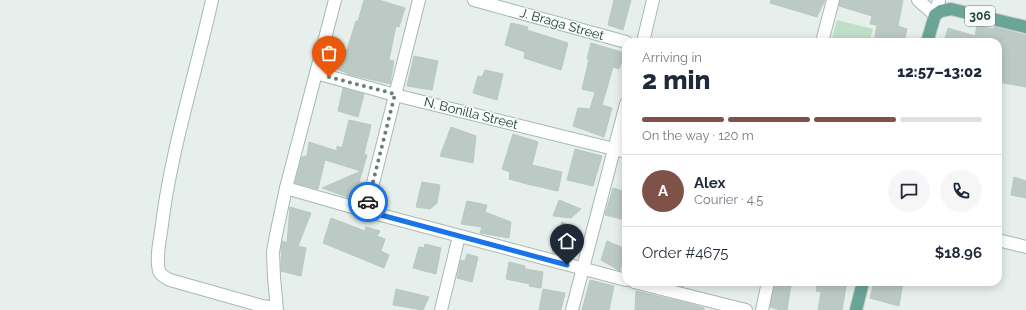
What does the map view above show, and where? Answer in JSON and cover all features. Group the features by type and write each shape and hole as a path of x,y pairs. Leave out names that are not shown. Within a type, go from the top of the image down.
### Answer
{"main road":[{"name":"306","path":"936,15 941,10 951,9 1026,27"},
{"path":"929,38 936,15"},
{"path":"856,310 862,286"}],"street":[{"path":"212,0 171,171 162,216 158,255 160,272 164,278 170,280 277,309 273,252 286,188 335,0"},
{"path":"366,211 419,0"},
{"name":"J. Braga Street","path":"474,0 622,41"},
{"path":"644,38 654,0"},
{"path":"823,38 834,0"},
{"path":"918,0 936,15 939,0"},
{"name":"N. Bonilla Street","path":"316,73 622,151"},
{"path":"572,310 622,119"},
{"path":"286,188 366,211 622,279"},
{"path":"441,310 459,236"},
{"path":"1002,241 1026,247"},
{"path":"650,286 746,310"},
{"path":"762,310 767,286"}],"green space":[{"path":"837,20 873,29 870,38 832,38"}],"building":[{"path":"364,0 379,0 405,8 399,27 396,26 389,60 394,61 390,84 347,74 333,68 342,48 347,50"},
{"path":"614,0 631,0 623,30 608,25"},
{"path":"771,0 825,0 817,17 770,3"},
{"path":"840,0 903,0 898,26 907,29 905,38 875,38 877,25 870,24 872,16 839,6"},
{"path":"511,23 528,27 527,30 568,43 561,70 524,58 525,52 505,45"},
{"path":"977,25 993,29 994,27 1026,35 1026,87 1002,83 1002,38 945,38 948,28 975,36"},
{"path":"591,43 622,52 622,61 619,69 613,67 602,105 612,108 604,137 573,126 578,108 590,109 595,92 582,89 589,59 587,59"},
{"path":"414,56 438,61 432,90 407,86"},
{"path":"485,70 503,74 497,100 473,93 478,76 482,77"},
{"path":"343,88 364,94 358,117 338,111"},
{"path":"349,120 371,125 364,154 367,155 359,182 365,183 361,202 322,188 361,171 325,160 318,189 295,183 302,157 307,156 309,142 337,151 337,146 342,148"},
{"path":"451,127 476,136 473,163 440,156"},
{"path":"513,134 538,142 532,165 562,172 558,191 509,179 510,172 502,169"},
{"path":"575,149 602,156 593,186 567,180"},
{"path":"1014,177 1026,181 1026,198 1011,195"},
{"path":"422,182 440,185 437,203 430,209 416,207"},
{"path":"613,188 622,191 622,219 605,215"},
{"path":"559,200 581,209 571,218 553,216"},
{"path":"467,201 487,205 485,212 511,222 509,238 480,233 482,227 461,224"},
{"path":"290,207 311,213 298,246 306,248 301,276 281,271 282,241 287,243"},
{"path":"331,218 365,231 366,227 380,231 377,236 385,239 381,251 389,255 384,268 323,243"},
{"path":"562,222 577,229 571,241 576,243 571,258 552,252"},
{"path":"607,241 622,247 622,264 620,271 601,260"},
{"path":"425,244 441,248 436,274 413,268 419,247 424,248"},
{"path":"467,254 478,257 472,282 457,278 461,260 465,261"},
{"path":"509,262 525,266 525,269 543,272 541,288 506,279"},
{"path":"590,280 614,286 609,310 582,310"},
{"path":"774,286 791,286 787,310 780,310 770,307"},
{"path":"817,286 846,286 842,310 818,310 821,292 816,291"},
{"path":"873,286 902,286 899,306 870,298"},
{"path":"396,289 429,297 423,310 393,305"},
{"path":"543,289 565,293 561,310 539,310"},
{"path":"636,291 691,304 704,308 704,310 635,310"}],"way so far":[{"path":"329,77 395,94 368,202"}],"route":[{"path":"368,202 366,211 567,265"}]}
